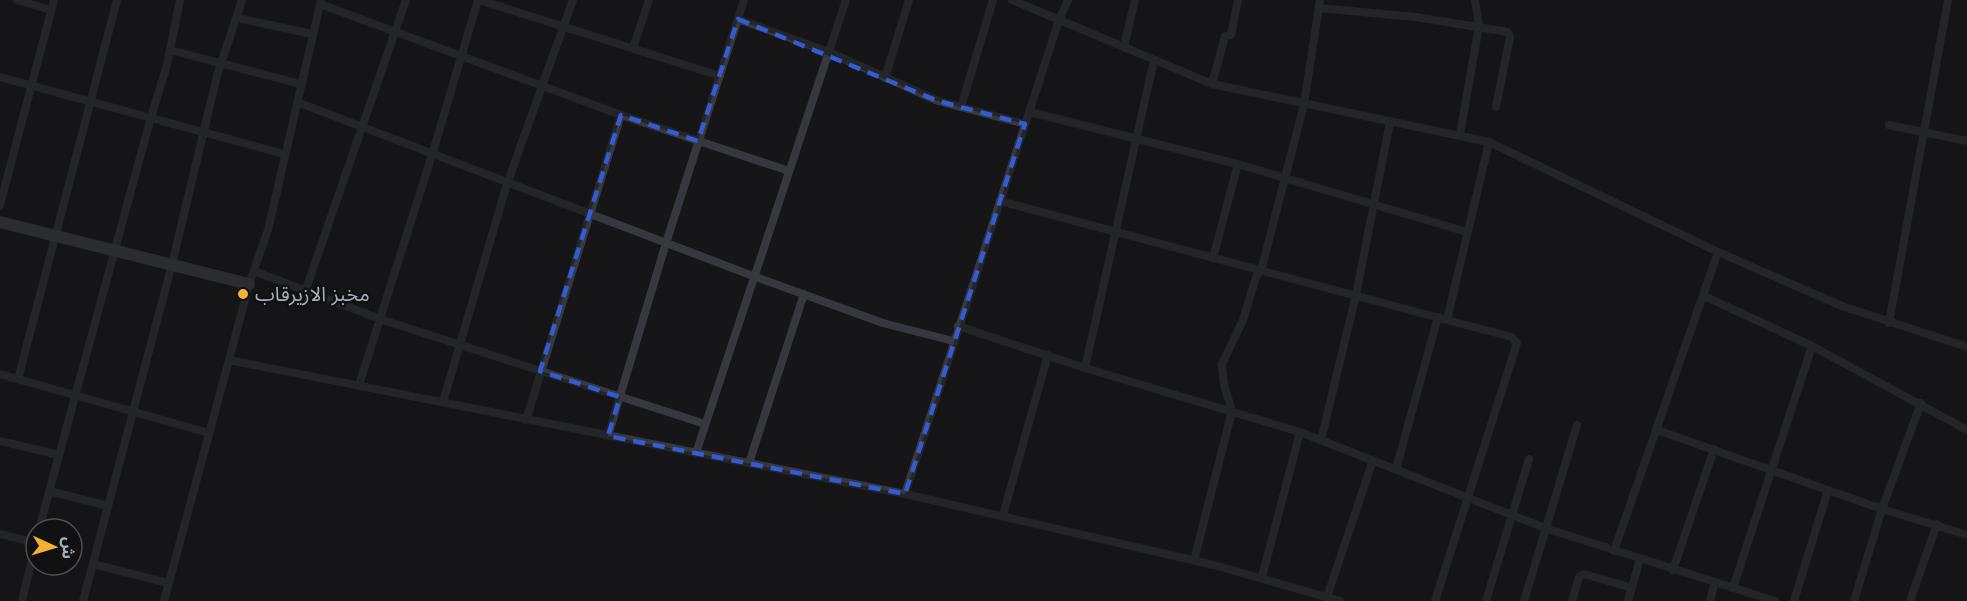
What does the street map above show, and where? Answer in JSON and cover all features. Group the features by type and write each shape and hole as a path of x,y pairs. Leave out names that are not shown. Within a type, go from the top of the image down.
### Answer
{"street":[{"path":"17,0 51,10"},
{"path":"0,205 54,0"},
{"path":"18,379 117,0"},
{"path":"42,517 170,50 180,0"},
{"path":"82,601 172,264 221,63 242,0"},
{"path":"305,292 406,0"},
{"path":"359,385 432,155 478,0 720,76"},
{"path":"443,402 507,183 573,0"},
{"path":"633,48 649,0"},
{"path":"608,436 666,243 744,0"},
{"path":"696,453 846,0"},
{"path":"885,78 909,0"},
{"path":"961,107 993,0"},
{"path":"1012,0 1212,84 1390,122 1460,134 1489,142 1718,252 1842,306 1889,323 1967,346"},
{"path":"905,494 953,341 1059,20 1068,0"},
{"path":"1124,46 1135,0"},
{"path":"1212,84 1225,36 1232,35 1238,0"},
{"path":"1460,134 1479,26 1475,0"},
{"path":"1889,323 1948,0"},
{"path":"164,601 249,284 268,230 320,2 621,115 789,171"},
{"path":"1194,561 1232,411 1224,384 1222,364 1243,320 1256,277 1261,271 1304,104 1319,4 1479,26 1510,33 1496,107"},
{"path":"237,18 313,34"},
{"path":"738,19 829,52 938,101 1025,124"},
{"path":"170,50 301,84"},
{"path":"1085,368 1154,60"},
{"path":"0,77 284,153"},
{"path":"297,102 753,276 883,323 953,341"},
{"path":"1030,112 1238,164 1467,232"},
{"path":"526,420 621,115"},
{"path":"1321,440 1356,295 1390,122"},
{"path":"1888,125 1967,141"},
{"path":"1396,469 1443,318 1489,142"},
{"path":"1213,258 1238,164"},
{"path":"1000,201 1512,337 1517,343 1435,601"},
{"path":"0,222 249,284"},
{"path":"1614,550 1658,430 1718,252"},
{"path":"254,271 380,319 705,424"},
{"path":"749,463 804,294"},
{"path":"1704,296 1812,346 1921,403 1967,430"},
{"path":"958,326 1085,368 1300,432 1511,516 1774,601"},
{"path":"1733,588 1812,346"},
{"path":"1003,515 1048,355"},
{"path":"229,360 1003,515 1262,577 1341,601"},
{"path":"0,374 209,433"},
{"path":"1854,601 1882,509 1921,403"},
{"path":"1524,601 1577,425"},
{"path":"1658,430 1882,509 1967,535"},
{"path":"1262,577 1300,432"},
{"path":"0,441 59,455"},
{"path":"1673,570 1714,449"},
{"path":"1486,601 1529,459"},
{"path":"1327,597 1373,460"},
{"path":"1794,601 1828,490"},
{"path":"49,491 108,506"},
{"path":"1910,601 1937,524"},
{"path":"0,534 24,540"},
{"path":"1628,601 1640,559"},
{"path":"93,564 168,583"},
{"path":"1572,601 1579,577 1584,574 1632,588"},
{"path":"22,601 28,577"},
{"path":"1710,601 1715,582"}],"highlighted area":[{"path":"738,19 938,101 1025,124 905,494 608,436 620,397 540,371 621,115 698,141"}],"place":[{"name":"مخبز الازيرقاب","path":"243,294"}]}
